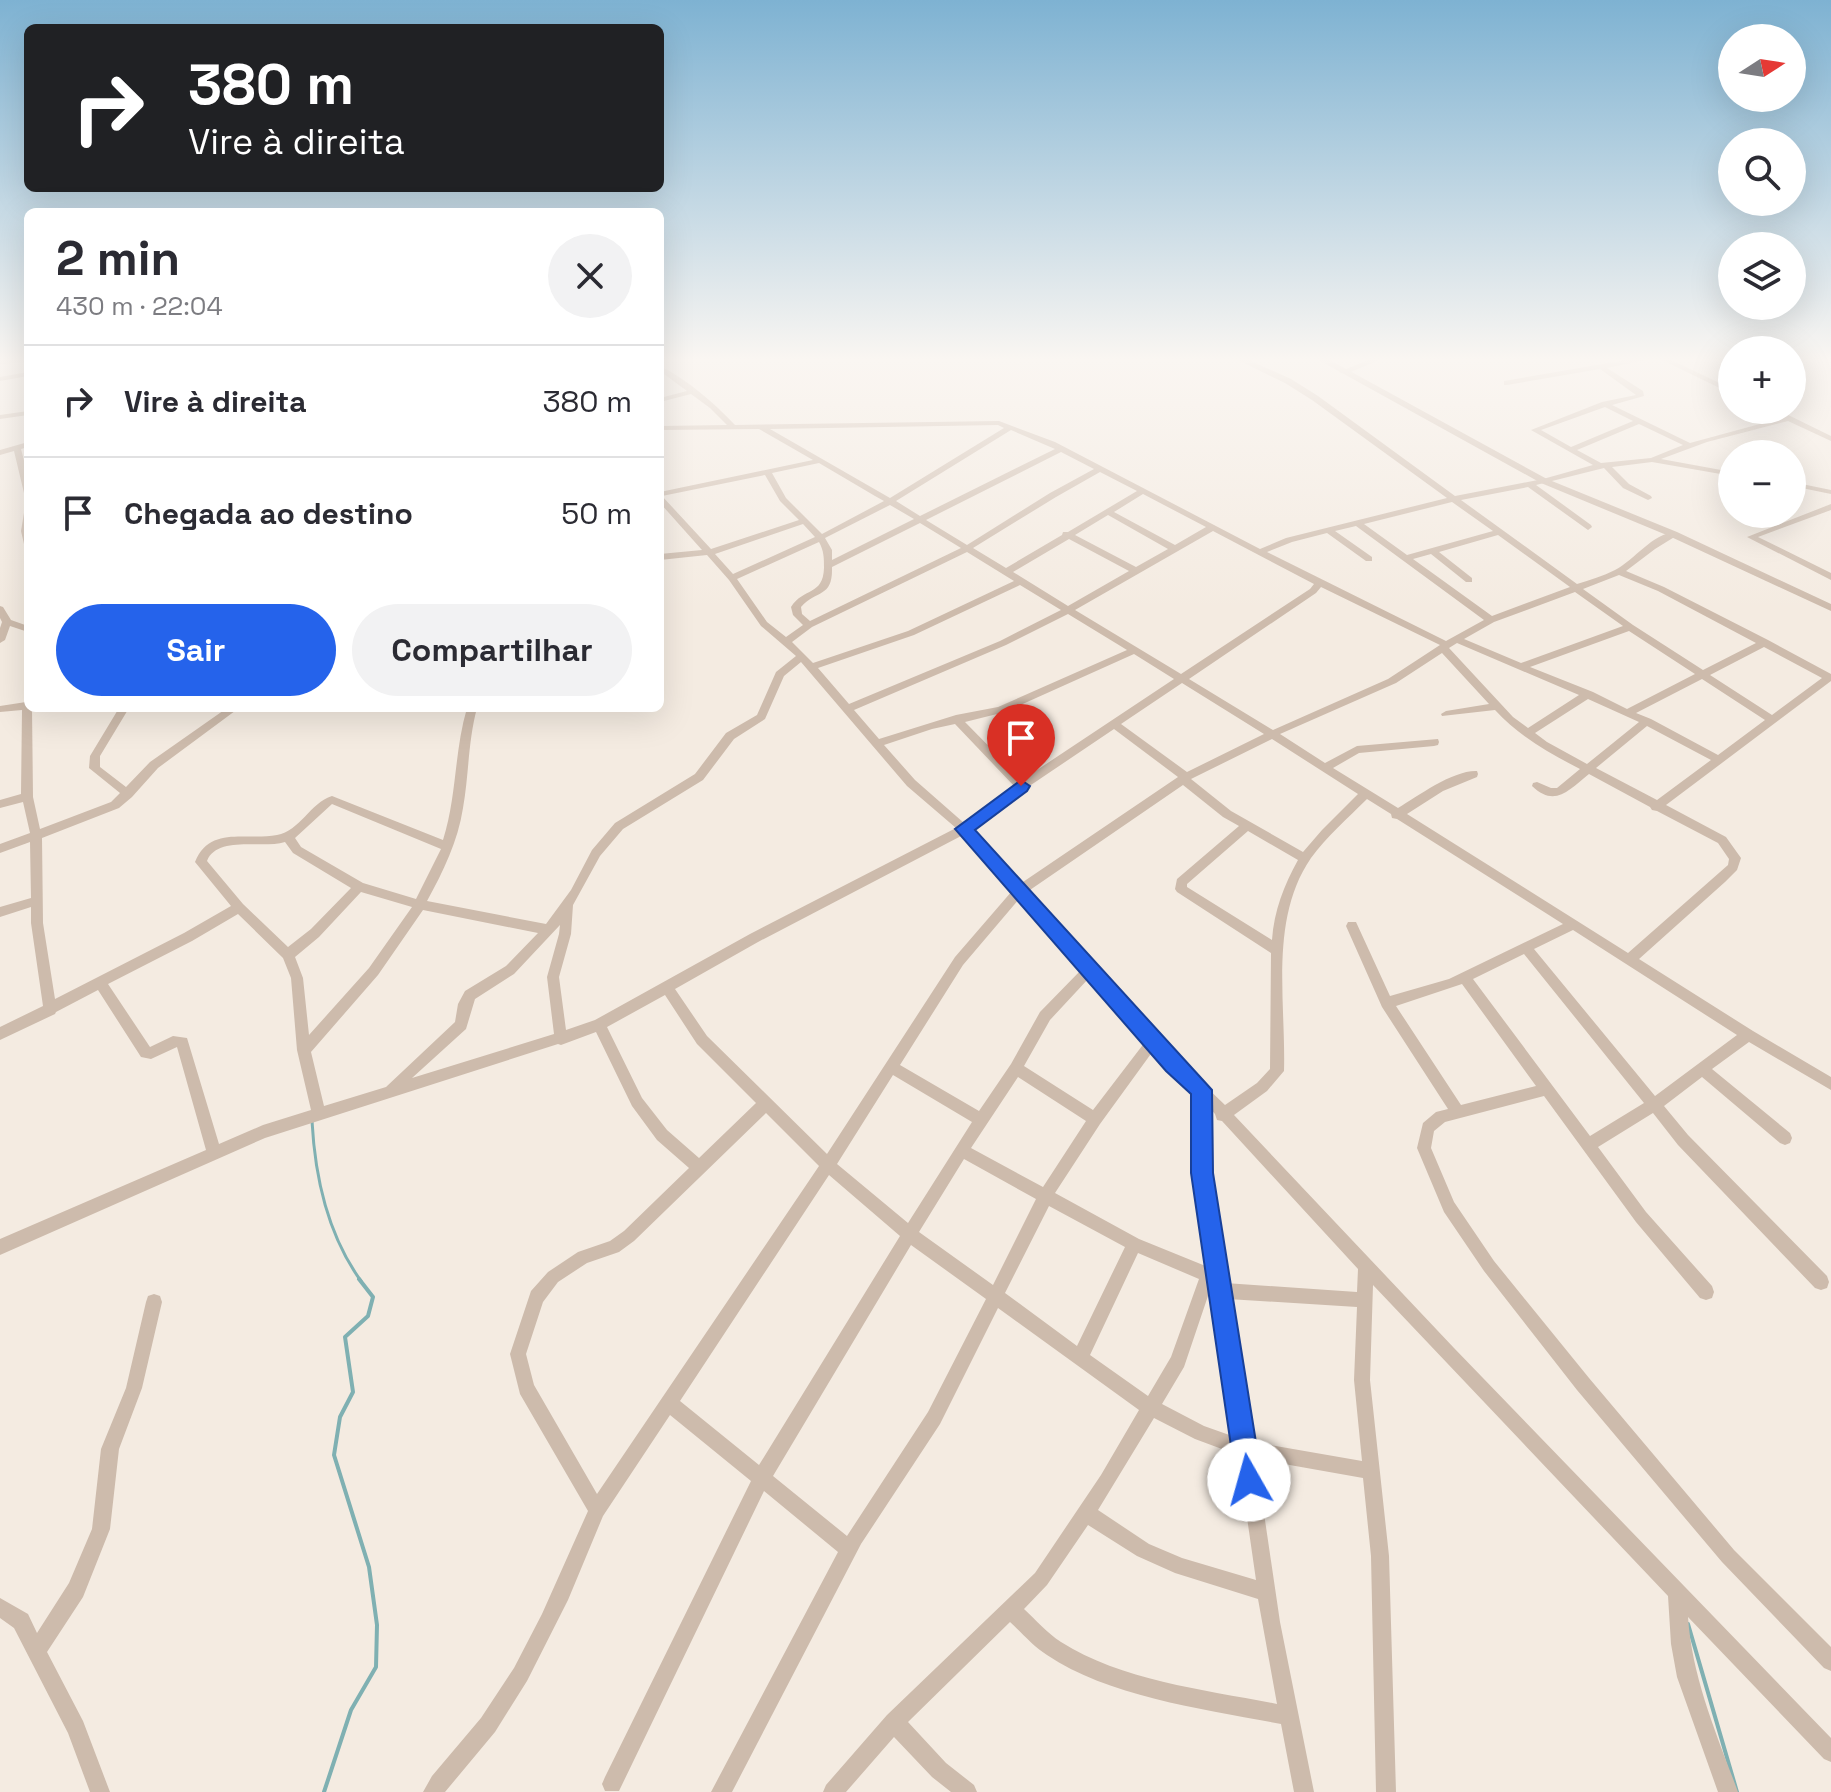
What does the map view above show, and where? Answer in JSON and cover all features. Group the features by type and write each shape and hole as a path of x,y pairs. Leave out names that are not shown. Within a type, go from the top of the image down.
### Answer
{"street":[{"path":"786,442 1272,734 1364,795 1831,1084"},
{"path":"732,578 890,502 989,442"},
{"path":"1044,442 1320,583 1449,644 1522,666 1589,694 1719,760"},
{"path":"1375,442 1630,627 1772,720"},
{"path":"1471,442 1544,481 1673,534 1831,608"},
{"path":"1556,442 1603,465 1626,486 1648,498"},
{"path":"1571,450 1591,442"},
{"path":"1681,442 1688,445"},
{"path":"1652,460 1701,442"},
{"path":"0,453 24,445"},
{"path":"17,448 24,482"},
{"path":"829,565 1061,449"},
{"path":"1262,551 1328,530 1603,465 1652,460 1718,472"},
{"path":"664,495 819,461"},
{"path":"786,642 809,625 966,549 1100,469"},
{"path":"767,471 783,499 802,522 820,537 828,550 828,580 823,588 800,601 796,607 798,615 809,625"},
{"path":"1529,484 1588,527"},
{"path":"1806,487 1831,492"},
{"path":"1005,573 1143,491"},
{"path":"664,500 711,552 764,624 807,662 911,783 964,829 1222,1115 1831,1752"},
{"path":"1831,507 1751,537 1831,577"},
{"path":"1107,511 1175,549"},
{"path":"664,557 711,552 802,522"},
{"path":"1357,523 1491,620"},
{"path":"848,708 917,681 1066,611 1213,527"},
{"path":"1328,530 1369,559"},
{"path":"1407,558 1499,532"},
{"path":"1066,534 1136,571"},
{"path":"433,1792 505,1699 573,1568 597,1510 828,1165 959,961 1019,891 1184,778 1272,734 1392,681 1491,620 1619,572 1644,555 1650,545 1673,534"},
{"path":"1433,551 1469,580"},
{"path":"1619,572 1661,589 1819,669 1827,679 1656,807"},
{"path":"387,1092 461,1025 470,995 510,970 549,930 596,853 612,833 638,812 699,777 730,736 761,717 780,674 807,662 911,633 1019,582"},
{"path":"0,1247 214,1152 319,1113 599,1025 666,986 964,829 1021,786 1183,681 1319,587 1320,583"},
{"path":"0,609 7,622 24,628"},
{"path":"0,640 7,622"},
{"path":"1522,666 1630,627"},
{"path":"1629,712 1765,642"},
{"path":"1449,644 1497,706 1527,733 1586,771 1722,840 1735,858 1733,867 1721,879 1629,960"},
{"path":"878,743 1012,706 1133,651"},
{"path":"1527,733 1589,694"},
{"path":"0,709 24,705"},
{"path":"1446,714 1497,706"},
{"path":"26,712 27,797 36,836 37,923 50,1010"},
{"path":"122,712 95,756 94,768 128,794"},
{"path":"0,849 115,805 154,765 228,712"},
{"path":"304,1050 376,971 418,904 456,818 471,712"},
{"path":"956,719 1021,786"},
{"path":"1537,786 1549,792 1559,792 1647,721"},
{"path":"1114,724 1247,826 1305,858"},
{"path":"1324,768 1357,750 1434,742"},
{"path":"1396,815 1439,788 1473,774"},
{"path":"1222,1115 1262,1087 1277,1071 1274,971 1287,899 1305,858 1364,795"},
{"path":"0,804 27,797"},
{"path":"319,1113 304,1050 297,978 288,955 239,907 201,862 204,851 214,844 288,837 332,800 446,846"},
{"path":"1247,826 1181,882 1181,889 1277,950"},
{"path":"288,837 297,850 359,887 418,904 549,930"},
{"path":"288,955 315,933 359,887"},
{"path":"0,912 38,900"},
{"path":"561,1039 553,977 565,934 567,905"},
{"path":"0,1034 239,907"},
{"path":"1387,1003 1420,995 1464,977 1572,925"},
{"path":"1352,926 1387,1003 1458,1112"},
{"path":"1527,949 1713,1173 1821,1282"},
{"path":"612,1784 762,1477 979,1119 1016,1068 1045,1016 1089,970"},
{"path":"1464,977 1641,1217 1706,1292"},
{"path":"100,982 146,1053 155,1053 173,1041 182,1042 214,1152"},
{"path":"666,986 702,1040 828,1165 909,1234 1149,1407 1201,1433 1246,1449 1371,1471"},
{"path":"599,1025 637,1102 662,1135 699,1168"},
{"path":"1589,1145 1654,1105 1748,1035"},
{"path":"721,1792 849,1549 934,1418 1046,1195 1095,1119 1153,1041"},
{"path":"892,1067 979,1119"},
{"path":"1016,1068 1095,1119"},
{"path":"1702,1069 1785,1138"},
{"path":"1548,1089 1435,1120 1424,1136 1428,1156 1458,1222 1583,1384 1710,1536 1831,1661"},
{"path":"1202,1090 1202,1173 1214,1282 1246,1449 1266,1592 1304,1792"},
{"path":"597,1510 526,1388 518,1354 537,1297 553,1277 583,1257 614,1247 644,1224 765,1104"},
{"path":"961,1150 1134,1244 1214,1282 1364,1300"},
{"path":"1081,1356 1134,1244"},
{"path":"1366,1267 1362,1380 1380,1556 1386,1792"},
{"path":"833,1792 894,1722 1041,1579 1086,1513 1178,1361 1214,1282"},
{"path":"36,1652 76,1590 101,1529 110,1449 138,1376 154,1302"},
{"path":"669,1403 849,1549"},
{"path":"1086,1513 1143,1550 1181,1567 1266,1592"},
{"path":"1677,1590 1680,1644 1687,1677 1728,1792"},
{"path":"0,1607 21,1621 76,1728 100,1792"},
{"path":"1011,1610 1055,1650 1102,1671 1174,1692 1290,1716"},
{"path":"894,1722 939,1770 967,1792"}],"waterway":[{"path":"312,1121 316,1163 331,1225 361,1281"},
{"path":"324,1792 351,1710 376,1667 377,1625 369,1567 334,1455 340,1417 353,1392 345,1337 368,1316 373,1297 359,1279"},
{"path":"1688,1624 1737,1792"}],"route":[{"path":"1021,786 964,829 1173,1064 1202,1090 1202,1173 1249,1480"}]}
